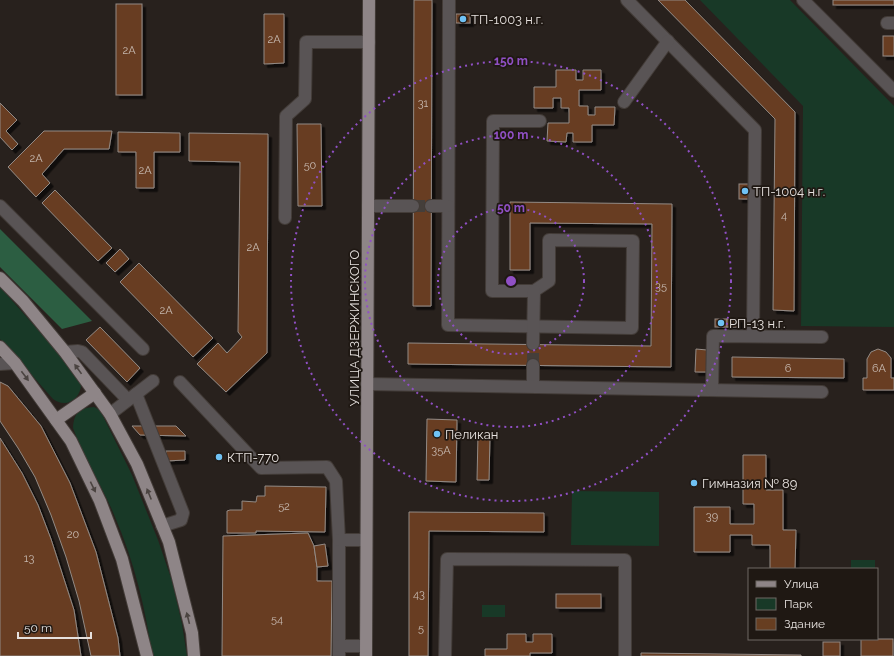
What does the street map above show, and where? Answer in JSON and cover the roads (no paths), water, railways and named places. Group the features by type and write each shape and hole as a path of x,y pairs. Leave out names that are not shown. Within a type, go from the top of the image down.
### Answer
{"main road":[{"name":"УЛИЦА ДЗЕРЖИНСКОГО","path":"366,651 369,0"},
{"path":"0,278 23,301 66,352 110,414 137,464 169,542 192,633 194,656"},
{"path":"0,347 15,363 71,442 100,501 122,559 147,656"},
{"path":"56,420 95,393"}],"street":[{"path":"449,0 448,325 632,328 633,241 549,240 549,281 534,291 492,290 493,122 540,121"},
{"path":"627,0 755,130 753,336"},
{"path":"803,0 894,91"},
{"path":"624,102 668,41"},
{"path":"285,218 286,116 305,99 306,42 369,42"},
{"path":"0,206 143,350"},
{"path":"368,206 413,206"},
{"path":"431,206 448,206"},
{"path":"533,344 534,291"},
{"path":"712,390 713,336 822,337"},
{"path":"66,352 82,352 132,397 183,514 181,520 162,526"},
{"path":"0,364 15,363"},
{"path":"533,365 533,386"},
{"path":"110,414 153,381"},
{"path":"180,382 261,468 327,467 336,482 339,540 339,651 366,651"},
{"path":"367,384 822,392"},
{"path":"339,540 366,540"},
{"path":"446,656 447,559 625,560 625,656"}],"tunnel":[{"path":"413,206 431,206"},
{"path":"533,344 533,365"}],"place":[{"name":"ТП-1003 н.г.","path":"463,19"},
{"name":"ТП-1004 н.г.","path":"745,191"},
{"name":"РП-13 н.г.","path":"721,323"},
{"name":"Пеликан","path":"437,434"},
{"name":"КТП-770","path":"219,457"},
{"name":"Гимназия № 89","path":"694,483"}]}
